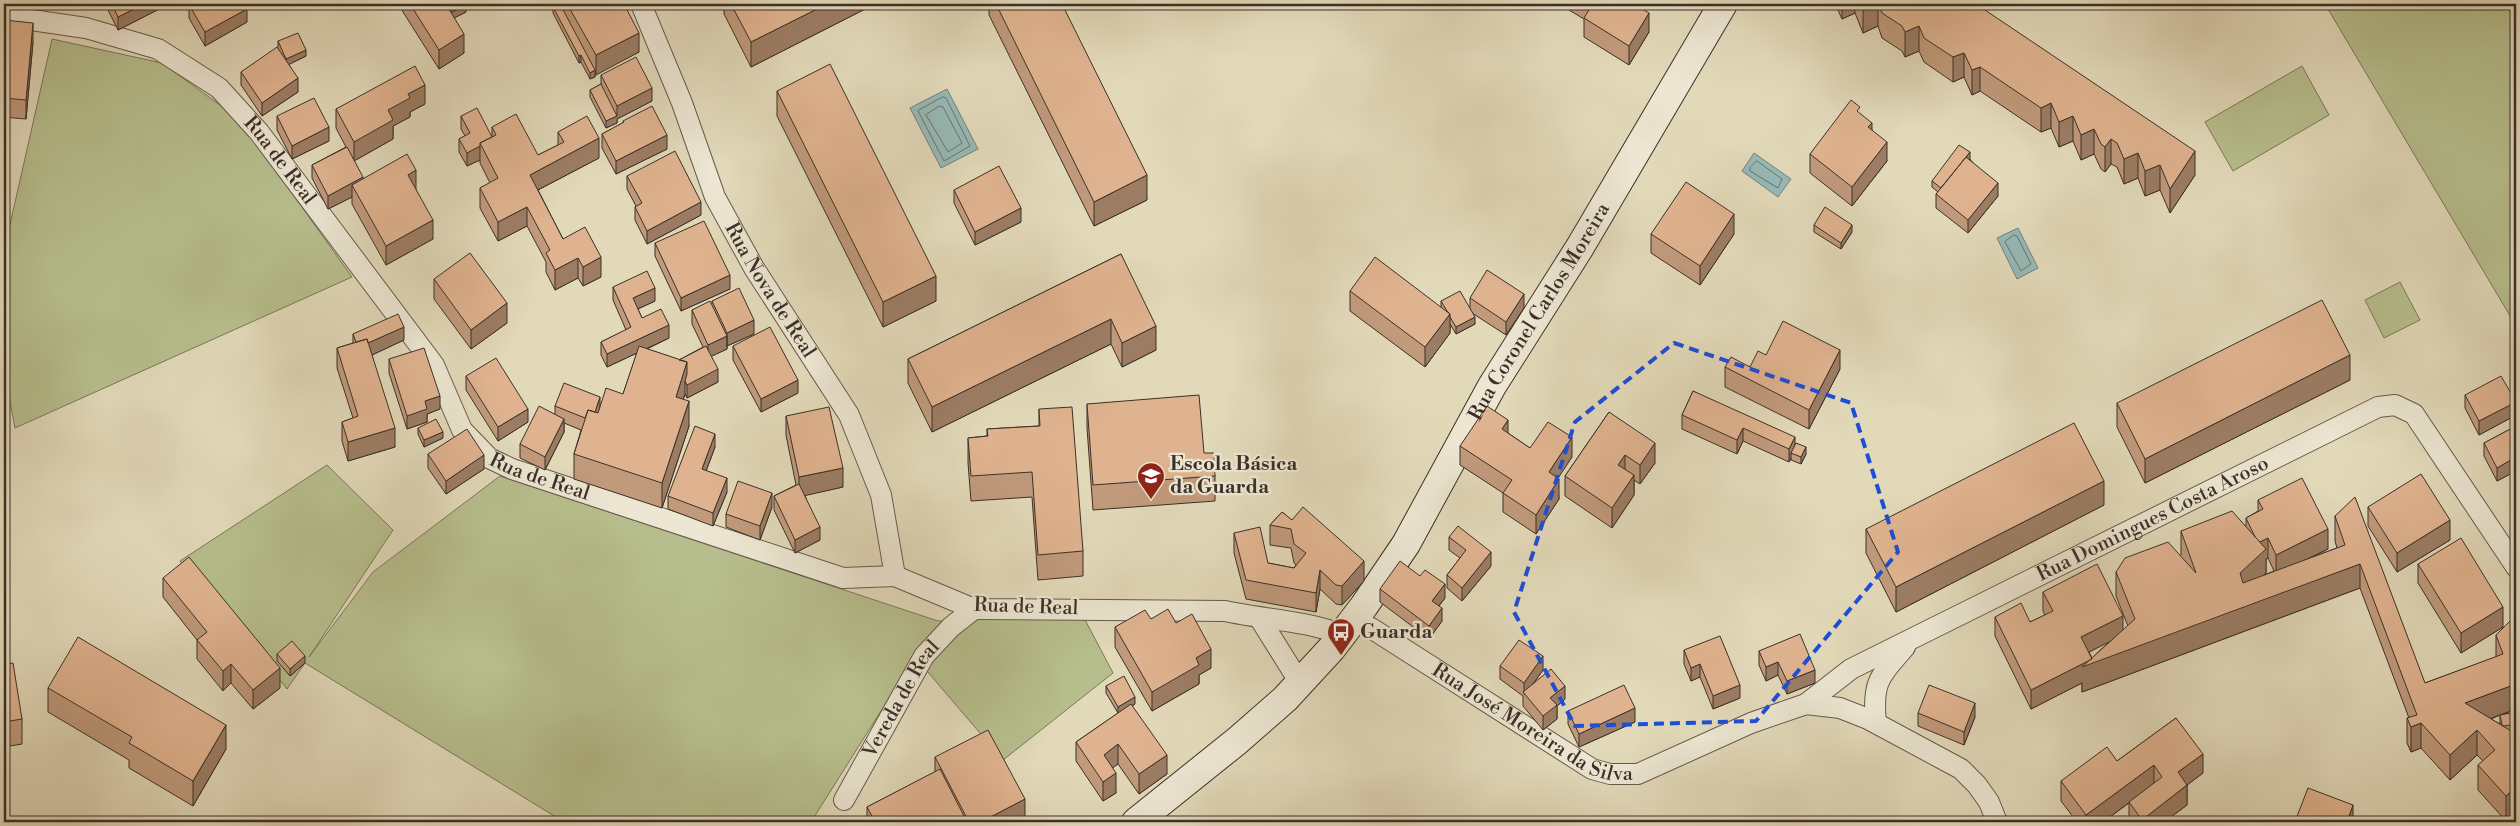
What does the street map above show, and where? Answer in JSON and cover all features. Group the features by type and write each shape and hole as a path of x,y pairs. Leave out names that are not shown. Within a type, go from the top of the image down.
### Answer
{"main road":[{"name":"Rua Coronel Carlos Moreira","path":"1136,822 1237,741 1300,683 1348,627 1406,544 1492,386 1580,247 1722,4"}],"street":[{"name":"Rua Nova de Real","path":"641,4 682,103 715,197 754,268 849,415 881,495 895,576"},
{"name":"Rua de Real","path":"4,16 86,28 158,49 219,88 259,132 434,365 462,430 489,458 512,469 843,578 895,576 974,609 1224,611 1260,619 1326,628 1348,627"},
{"name":"Rua Domingues Costa Aroso","path":"1806,704 1851,669 2378,407 2395,405 2414,414 2516,567"},
{"name":"Vereda de Real","path":"844,800 924,656 951,627 974,609"},
{"path":"1260,619 1300,683"},
{"name":"Rua José Moreira da Silva","path":"1348,627 1371,628 1592,769 1610,774 1638,774 1751,723 1806,704 1840,708 1876,723 1961,769 1981,791 1997,822"},
{"name":"Rua Domingues Costa Aroso","path":"1876,723 1874,697 1880,676 1911,640"}],"highlighted area":[{"path":"1674,343 1851,403 1898,552 1756,721 1575,726 1514,612 1575,422"}],"green space":[{"path":"2325,4 2516,4 2516,326"},
{"path":"52,39 162,63 238,118 352,277 15,428 4,370 4,251"},
{"path":"2302,66 2329,115 2233,171 2205,122"},
{"path":"2400,282 2420,320 2384,338 2365,300"},
{"path":"327,465 393,530 309,657 373,572 500,476 938,621 1083,616 1113,673 1003,760 915,657 811,822 564,822 305,663 287,689 180,561"}],"water":[{"path":"947,89 978,149 941,168 910,108"},
{"path":"1754,153 1791,179 1778,197 1742,171"},
{"path":"2018,228 2038,268 2017,279 1997,238"}],"building":[{"path":"112,4 144,4 118,17"},
{"path":"244,4 247,9 205,32 189,5"},
{"path":"410,4 446,4 464,34 439,50"},
{"path":"559,4 595,70 590,73 553,7"},
{"path":"567,4 624,4 639,33 596,55"},
{"path":"731,4 827,4 751,42"},
{"path":"996,4 1062,4 1147,175 1094,202"},
{"path":"1590,4 1634,4 1649,13 1629,46 1584,18 1592,5"},
{"path":"1862,4 1873,4 1863,8"},
{"path":"1878,4 1976,4 2195,151 2170,189 2160,165 2145,171 2138,153 2124,159 2117,143 2111,139 2105,147 2101,144 2094,129 2081,135 2073,116 2059,122 2051,103 2041,108 1980,67 1972,70 1964,53 1953,57 1924,38 1919,26 1905,32 1902,26 1882,13"},
{"path":"446,5 466,5 451,12"},
{"path":"4,20 33,23 26,100 4,98"},
{"path":"298,33 306,50 286,59 278,41"},
{"path":"277,47 298,78 262,103 241,72"},
{"path":"636,57 652,88 617,106 601,75"},
{"path":"830,64 936,276 883,302 777,91"},
{"path":"415,66 425,85 408,94 410,98 388,110 393,120 354,142 336,109"},
{"path":"601,84 617,116 606,121 590,90"},
{"path":"314,98 329,127 292,146 277,116"},
{"path":"1851,100 1860,107 1857,111 1872,123 1868,127 1887,142 1852,187 1810,154"},
{"path":"652,106 667,135 616,161 602,134"},
{"path":"477,108 492,137 467,153 459,139 470,133 461,116"},
{"path":"516,114 538,155 564,142 558,132 587,116 599,138 530,175 563,239 585,227 601,257 583,267 578,258 555,270 546,253 550,250 527,207 498,222 480,188 498,178 480,143 496,135 492,127"},
{"path":"1959,145 1970,152 1941,188 1932,181"},
{"path":"347,147 363,177 328,196 312,165"},
{"path":"675,151 701,202 647,231 635,207 642,203 627,176"},
{"path":"407,154 416,170 408,175 433,220 386,246 352,185"},
{"path":"1966,157 1998,183 1968,220 1936,194"},
{"path":"999,166 1021,208 975,232 954,190"},
{"path":"1686,182 1734,214 1700,266 1651,234"},
{"path":"1825,207 1852,225 1841,243 1814,225"},
{"path":"704,221 730,275 681,298 655,243"},
{"path":"470,253 507,303 471,330 434,279"},
{"path":"1121,254 1156,326 1122,343 1111,319 932,407 908,359"},
{"path":"1375,257 1450,314 1425,347 1350,291"},
{"path":"1487,270 1524,294 1506,322 1470,298"},
{"path":"647,271 655,288 633,298 642,318 661,309 669,325 607,354 601,342 631,327 613,287"},
{"path":"739,288 754,320 727,333 712,301"},
{"path":"1460,291 1475,317 1456,327 1441,301"},
{"path":"2322,300 2350,355 2145,459 2117,403"},
{"path":"710,301 727,336 708,345 692,310"},
{"path":"398,314 404,327 368,343 367,339 356,342 353,334"},
{"path":"1783,321 1840,350 1809,410 1725,367 1731,357 1750,367 1758,351 1766,355"},
{"path":"770,327 798,380 761,399 733,346"},
{"path":"367,339 395,428 348,442 342,422 358,416 337,348"},
{"path":"639,346 687,362 676,397 689,401 662,483 574,454 588,410 598,413 606,388 623,394"},
{"path":"706,346 718,369 687,385 685,381 687,362 679,360"},
{"path":"424,348 440,396 425,401 427,409 407,416 389,359"},
{"path":"496,358 528,409 498,427 466,376"},
{"path":"2501,376 2516,402 2479,421 2465,395"},
{"path":"564,383 600,397 595,412 588,410 585,418 555,406"},
{"path":"1693,391 1795,437 1789,449 1743,428 1737,440 1682,415"},
{"path":"1199,395 1204,453 1214,453 1215,476 1093,485 1087,404"},
{"path":"539,406 564,419 545,457 520,444"},
{"path":"1487,406 1508,420 1502,429 1530,448 1548,422 1572,437 1549,472 1559,479 1536,515 1503,493 1512,480 1460,446"},
{"path":"829,407 843,468 799,477 786,416"},
{"path":"1072,407 1083,551 1038,555 1032,472 971,476 968,438 988,436 987,429 1040,426 1039,409"},
{"path":"1609,412 1655,443 1640,465 1625,455 1618,465 1634,475 1612,508 1565,476"},
{"path":"436,419 443,432 424,440 418,428"},
{"path":"2074,423 2104,481 1896,587 1866,529"},
{"path":"695,426 715,434 702,469 727,478 713,513 668,496"},
{"path":"2516,426 2516,457 2497,468 2484,443"},
{"path":"467,429 484,455 446,481 428,454"},
{"path":"1796,443 1806,447 1801,457 1791,453"},
{"path":"2421,474 2450,520 2397,553 2368,507"},
{"path":"2302,478 2328,529 2276,555 2268,538 2260,542 2255,537 2246,518 2263,509 2258,500"},
{"path":"738,481 772,493 760,526 726,514"},
{"path":"799,484 820,527 795,540 774,496"},
{"path":"2355,497 2425,683 2503,654 2496,635 2511,620 2516,626 2516,684 2465,703 2516,734 2516,787 2506,796 2478,765 2495,750 2477,730 2450,755 2421,723 2411,727 2407,718 2417,715 2360,564 2082,667 2135,619 2116,572 2125,558 2168,542 2196,573 2181,531 2232,511 2266,549 2240,573 2243,583 2345,545 2335,516"},
{"path":"1303,507 1364,561 1342,586 1336,585 1320,570 1316,593 1246,580 1234,533 1260,527 1268,563 1294,568 1306,553 1294,544 1291,529 1270,525 1282,512 1292,520"},
{"path":"1458,526 1491,552 1462,588 1447,575 1466,550 1449,537"},
{"path":"2461,538 2503,607 2461,633 2418,564"},
{"path":"189,557 280,668 253,690 231,664 223,671 197,640 207,632 163,578"},
{"path":"1400,561 1420,576 1425,570 1445,584 1432,601 1442,608 1429,626 1380,589"},
{"path":"2097,564 2123,616 2081,637 2092,659 2031,690 1995,617 2021,603 2030,622 2053,611 2043,592"},
{"path":"1168,609 1176,623 1192,614 1211,649 1196,658 1199,665 1152,692 1115,627 1145,610 1151,619"},
{"path":"1800,634 1815,670 1787,681 1778,662 1766,667 1759,651"},
{"path":"1720,636 1740,685 1713,696 1700,664 1691,668 1684,650"},
{"path":"78,637 226,725 193,781 129,743 132,737 48,688"},
{"path":"1519,640 1543,656 1524,683 1500,666"},
{"path":"292,641 305,656 290,669 277,654"},
{"path":"13,663 22,719 4,722 4,664"},
{"path":"1551,669 1565,686 1550,698 1557,705 1543,716 1523,692"},
{"path":"1124,676 1135,697 1118,707 1106,686"},
{"path":"1624,685 1635,708 1579,734 1568,711"},
{"path":"1929,685 1975,703 1964,732 1918,713"},
{"path":"1131,704 1167,755 1139,774 1118,744 1104,755 1116,773 1103,782 1076,742"},
{"path":"2516,712 2516,724 2502,725 2500,715"},
{"path":"2176,718 2203,754 2178,772 2187,785 2142,820 2129,802 2162,777 2154,765 2086,815 2061,781 2107,747 2117,761"},
{"path":"988,730 1025,799 981,822 969,822 935,757"},
{"path":"940,769 967,822 875,822 867,807"},
{"path":"2308,788 2353,805 2347,822 2304,822 2296,819"}],"place":[{"name":"Escola Básica da Guarda","path":"1151,500"},
{"name":"Guarda","path":"1341,656"}]}
